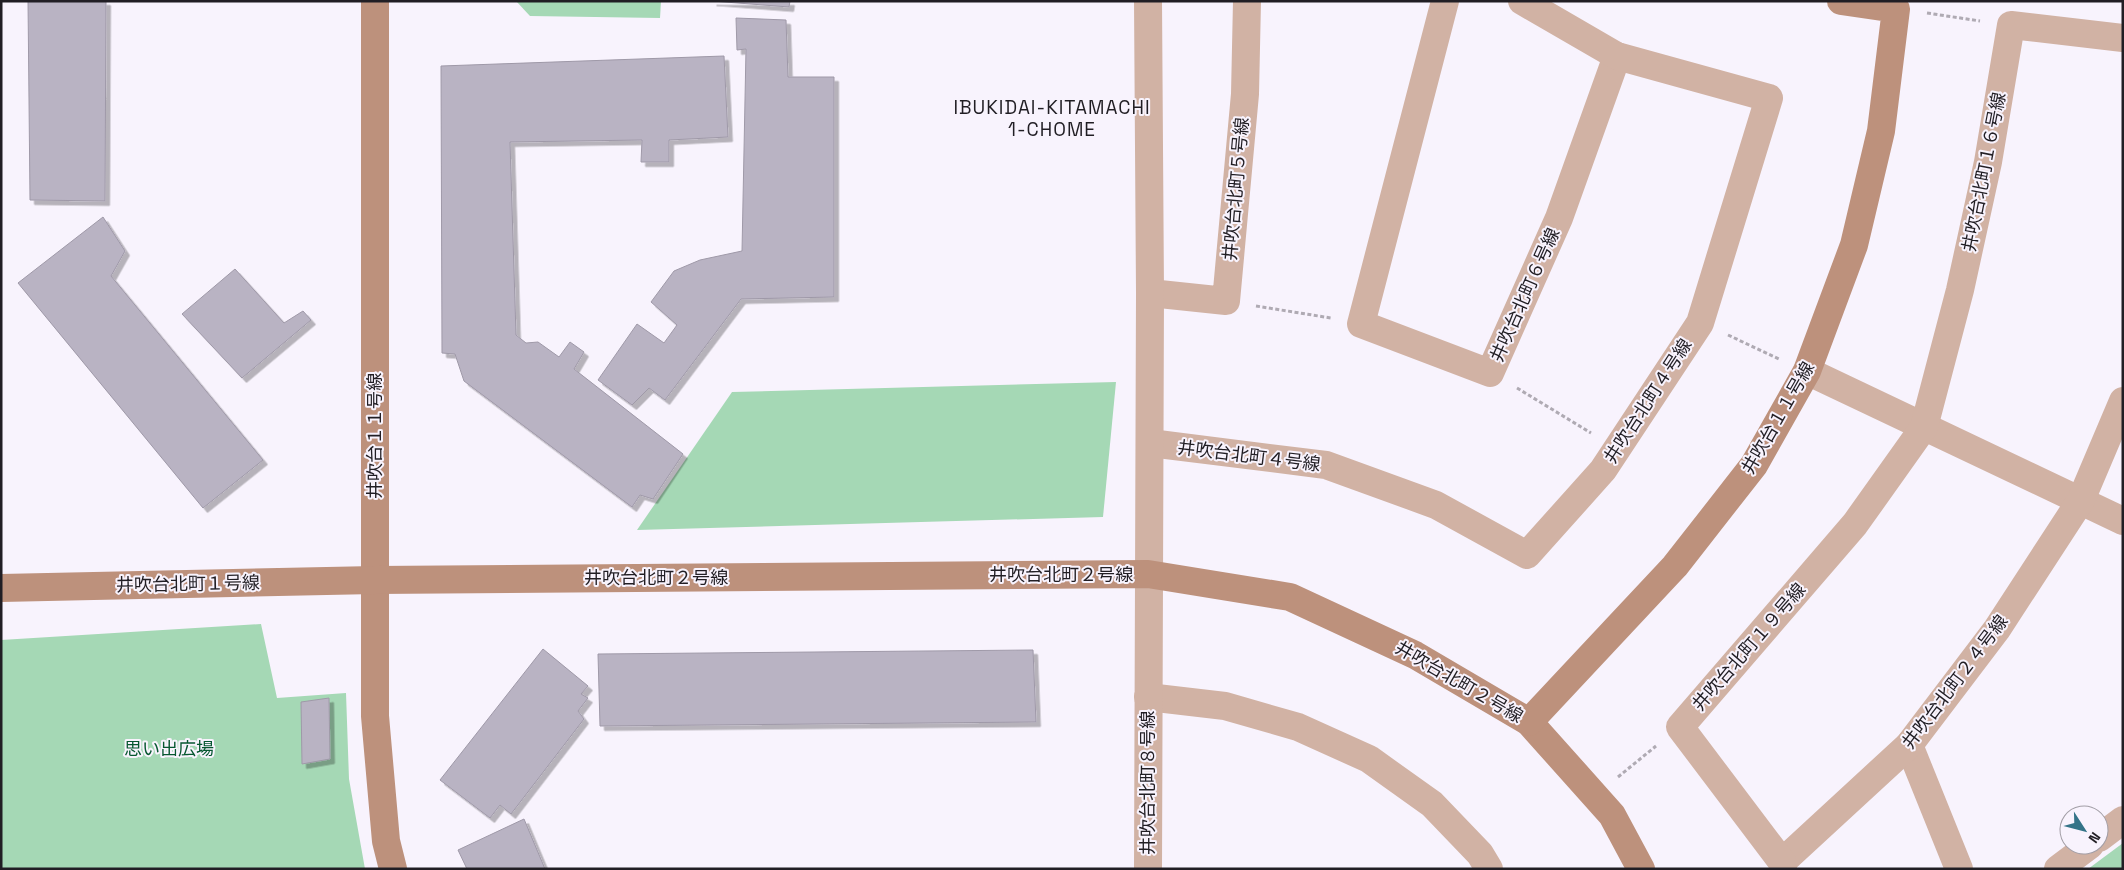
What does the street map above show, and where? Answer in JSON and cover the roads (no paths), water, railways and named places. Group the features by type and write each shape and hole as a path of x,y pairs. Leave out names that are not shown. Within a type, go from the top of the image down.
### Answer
{"street":[{"name":"井吹台１１号線","path":"374,1 375,716 386,841 393,869"},
{"path":"1148,1 1150,293 1148,574"},
{"name":"井吹台北町５号線","path":"1150,293 1226,301 1244,94 1247,1"},
{"name":"井吹台北町６号線","path":"1445,1 1361,324 1490,373 1558,218 1617,56"},
{"name":"井吹台北町４号線","path":"1150,443 1326,465 1436,505 1527,555 1603,470 1700,323 1769,98 1617,56 1522,1"},
{"name":"井吹台１１号線","path":"1529,722 1675,566 1754,465 1808,371 1854,245 1881,131 1896,9 1841,1"},
{"name":"井吹台北町１６号線","path":"1924,427 1960,290 1982,189 2011,26 2123,38"},
{"path":"1808,371 2123,521"},
{"name":"井吹台北町２４号線","path":"1783,865 1910,745 1997,629 2081,500 2123,401"},
{"name":"井吹台北町１９号線","path":"1783,865 1680,727 1855,524 1924,427"},
{"name":"井吹台北町２号線","path":"375,580 1148,574 1290,596 1415,655 1529,722 1612,815 1641,869"},
{"name":"井吹台北町８号線","path":"1148,574 1148,869"},
{"name":"井吹台北町１号線","path":"1,588 375,580"},
{"name":"井吹台北町８号線","path":"1148,697 1225,706 1298,727 1369,759 1432,804 1480,854 1489,869"},
{"path":"1910,745 1959,869"},
{"path":"2109,830 2123,820"},
{"path":"2058,869 2077,855"}],"district":[{"name":"IBUKIDAI-KITAMACHI 1-CHOME","path":"1052,118"}],"park label":[{"name":"思い出広場","path":"169,749"}]}
